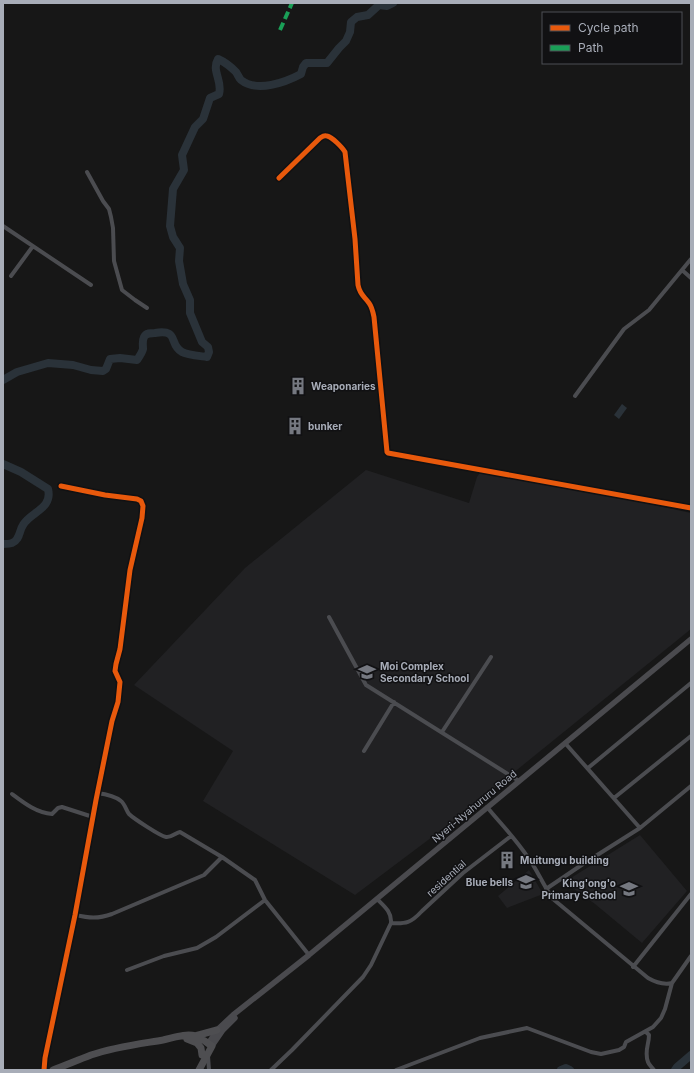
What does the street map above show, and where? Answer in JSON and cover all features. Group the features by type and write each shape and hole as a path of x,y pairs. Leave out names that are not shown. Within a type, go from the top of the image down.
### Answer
{"highway":[{"path":"195,1039 217,1030"},
{"path":"54,1070 91,1055 177,1036 195,1039 207,1049"},
{"path":"195,1039 201,1048 207,1049"},
{"path":"195,1070 207,1049"},
{"path":"199,1070 207,1049"}],"main road":[{"name":"Nyeri-Nyahururu Road","path":"207,1049 217,1030 233,1015 309,955 691,639"},
{"name":"Nyeri-Nyahururu Road","path":"207,1049 223,1030 269,987"}],"street":[{"path":"279,178 323,136 329,137 342,147 345,152 356,239 358,286 359,291 371,305 374,317 388,453 691,508"},
{"path":"88,172 103,201 109,209 113,228 114,261 122,290 148,308"},
{"path":"3,226 91,285"},
{"path":"11,276 33,246"},
{"path":"575,396 624,329 649,310 691,259"},
{"path":"682,270 691,278"},
{"path":"44,1070 45,1058 75,915 97,793 112,721 118,702 120,682 115,670 120,649 130,570 142,518 143,506 141,501 137,499 105,495 61,486"},
{"path":"329,617 366,685 519,781"},
{"path":"442,732 491,657"},
{"path":"588,768 689,684 691,690"},
{"path":"364,750 394,702"},
{"path":"614,798 691,736"},
{"path":"565,743 640,828"},
{"path":"546,889 640,828 691,786"},
{"path":"97,793 109,795 121,801 127,812 133,817 164,836 171,836 177,832 180,832 222,857 256,880 265,900 309,955"},
{"path":"12,794 25,804 48,814 52,814 58,808 62,807 93,817"},
{"path":"487,807 533,865 553,899 648,978 654,982 668,984 672,983"},
{"name":"residential","path":"391,923 404,924 417,917 463,873 511,836"},
{"path":"75,915 91,918 103,917 112,914 204,875 222,857"},
{"path":"634,967 691,894"},
{"path":"271,1070 363,977 371,965 391,923 392,917 377,899"},
{"path":"127,970 164,956 196,948 216,937 265,900"},
{"path":"396,1070 480,1038 527,1028 601,1054 619,1050 624,1047 626,1042 653,1027 661,1018 672,983 691,956"},
{"path":"646,1032 649,1035 646,1050 648,1062 652,1065 654,1070"},
{"path":"207,1049 209,1070"}],"shaded area":[{"path":"622,404 627,408 619,419 614,415"},
{"name":"Moi Complex Secondary School","path":"483,468 691,513 691,629 460,816 355,895 203,801 233,751 134,685 245,568 366,470 469,503 477,477"},
{"name":"King'ong'o Primary School","path":"640,835 687,891 642,943 595,904 569,886 566,881"},
{"name":"Blue bells","path":"529,870 543,894 507,908 498,896"}],"waterway":[{"path":"3,380 17,372 48,363 73,365 91,370 103,371 106,369 110,359 120,358 137,360 143,349 144,337 150,333 168,333 173,338 175,345 182,352 190,355 207,357 209,352 208,347 202,342 190,313 190,300 183,284 179,261 180,248 173,237 170,226 173,189 184,170 182,155 195,127 203,119 210,98 219,94 220,85 216,72 216,63 218,59 230,66 241,80 248,84 263,86 280,83 301,74 306,63 327,63 346,41 350,32 351,22 357,17 368,15 379,5 387,6 393,3"},
{"path":"3,464 21,472 48,489 49,496 44,506 23,525 17,540 15,542 3,544"},
{"path":"675,1070 691,1055"},
{"path":"561,1070 566,1068 570,1070"}],"marked path":[{"path":"280,30 292,3"}],"cycle path":[{"path":"279,178 320,138 324,136 332,138 345,152 355,239 358,285 361,293 373,311 388,453 691,508"},
{"path":"44,1070 45,1058 75,915 96,800 112,721 118,702 120,682 115,671 120,649 130,570 142,518 143,506 141,501 137,499 105,495 61,486"}],"place":[{"name":"Weaponaries","path":"298,386"},
{"name":"bunker","path":"295,426"},
{"name":"Moi Complex Secondary School","path":"367,672"},
{"name":"Muitungu building","path":"507,860"},
{"name":"Blue bells","path":"526,882"},
{"name":"King'ong'o Primary School","path":"629,889"}]}
